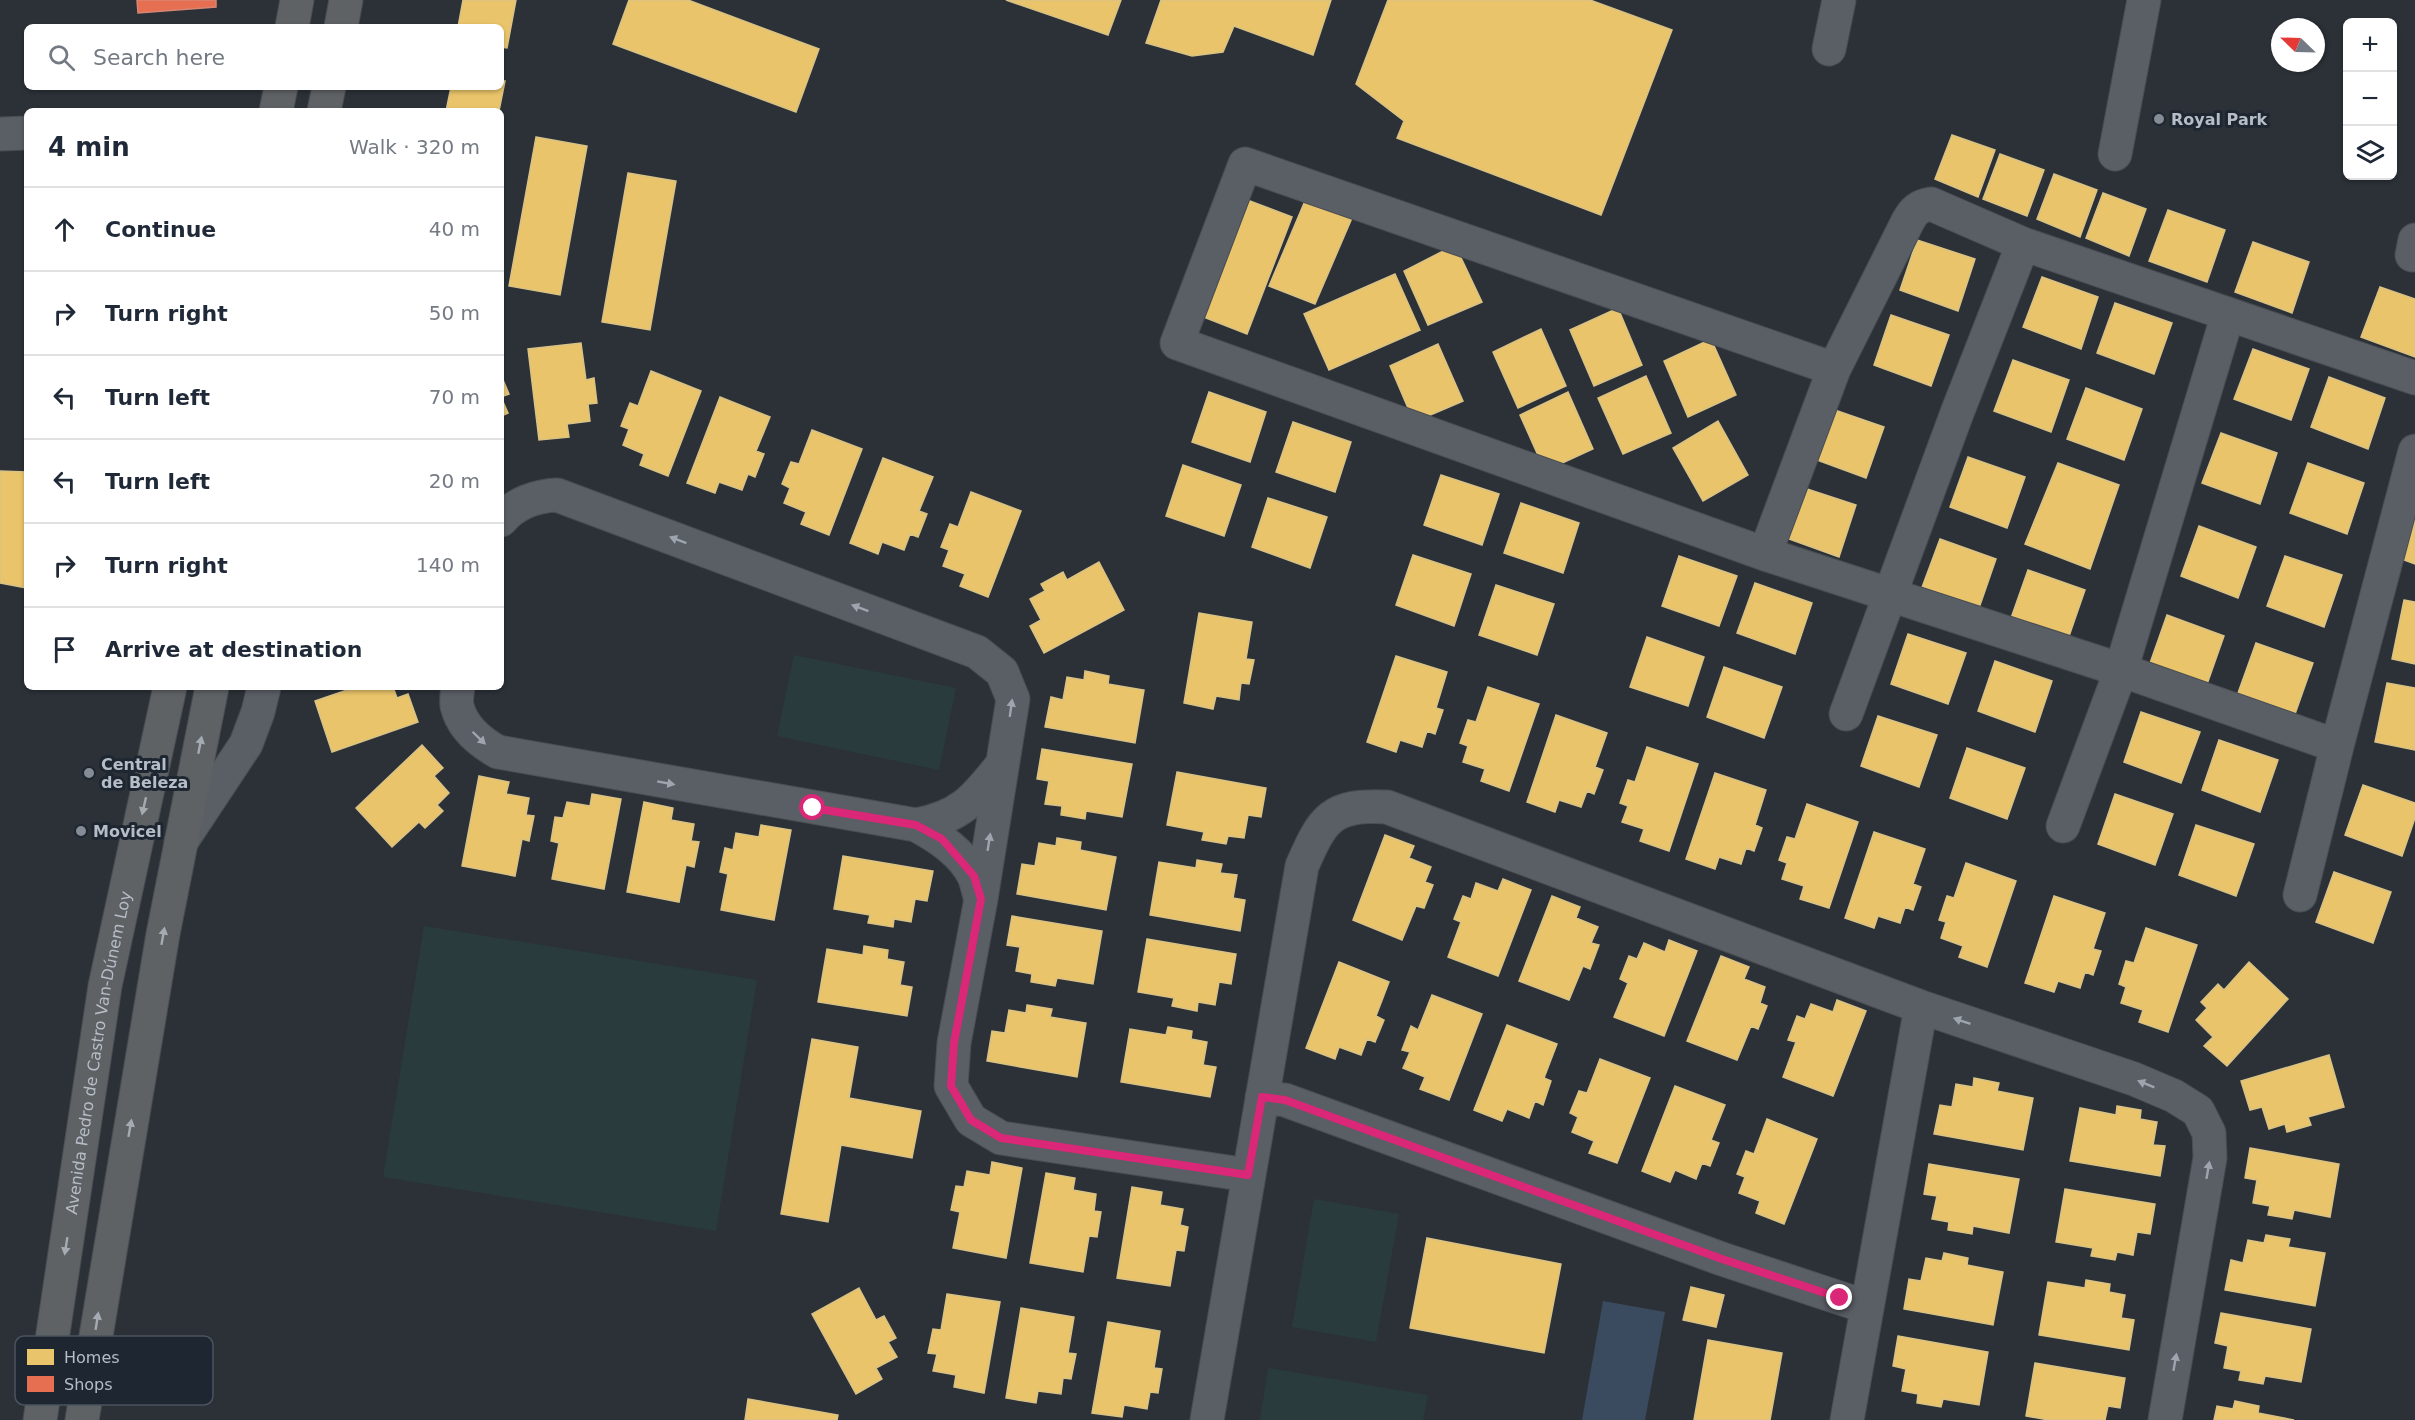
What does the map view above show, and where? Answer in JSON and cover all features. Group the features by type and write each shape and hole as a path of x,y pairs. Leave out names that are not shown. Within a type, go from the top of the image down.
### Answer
{"highway":[{"path":"293,24 297,0"},
{"path":"341,24 346,0"},
{"path":"277,108 280,90"},
{"path":"325,108 328,90"},
{"name":"Avenida Pedro de Castro Van-Dúnem Loy","path":"53,1336 105,986 169,690"},
{"path":"96,1336 163,934 211,690"},
{"name":"Avenida Pedro de Castro Van-Dúnem Loy","path":"40,1420 42,1405"},
{"path":"82,1420 84,1405"}],"street":[{"path":"1829,49 1839,0"},
{"path":"2115,154 2144,0"},
{"path":"0,134 24,133"},
{"path":"1834,369 1245,164 1177,343 1765,554 2121,670 2337,746"},
{"path":"1765,554 1834,369 1908,221 1913,212 1921,206 1931,204 2023,244 2415,378"},
{"path":"1846,714 1889,594 2023,244"},
{"path":"2063,826 2121,670 2228,314"},
{"path":"2300,895 2415,451"},
{"path":"504,518 538,496 557,495 977,652 1002,672 1013,699 981,899 954,1043 951,1086 971,1120 1001,1138 1248,1175"},
{"path":"180,843 246,744 263,690"},
{"path":"458,690 457,706 478,741 498,752 916,825 942,839 959,857 974,876 981,899"},
{"path":"916,825 939,821 957,812 980,793 1001,766"},
{"path":"1207,1420 1302,866 1316,833 1334,815 1359,806 1387,807 1921,1007 2134,1079 2174,1096 2198,1111 2210,1133 2210,1158 2165,1420"},
{"path":"1847,1420 1921,1007"},
{"path":"1262,1097 1285,1100 1722,1259 1868,1307"}],"shaded area":[{"path":"794,655 956,688 939,770 777,736"},
{"path":"424,926 757,980 716,1231 383,1177"},
{"path":"1314,1199 1399,1214 1376,1342 1292,1327"},
{"path":"1268,1368 1428,1395 1423,1420 1260,1420"}],"water":[{"path":"1603,1301 1665,1312 1645,1420 1582,1420"}],"building: Homes":[{"path":"463,0 516,0 507,48 504,48 504,24 459,24"},
{"path":"629,0 688,0 819,49 796,112 613,44"},
{"path":"1006,0 1121,0 1108,35"},
{"path":"1161,0 1331,0 1313,55 1234,26 1223,52 1192,56 1146,43"},
{"path":"1388,0 1590,0 1672,30 1601,215 1397,138 1404,121 1356,84"},
{"path":"450,90 503,90 500,108 447,108"},
{"path":"1952,135 1995,150 1978,197 1935,179"},
{"path":"536,137 587,146 560,295 509,286"},
{"path":"2000,154 2044,170 2027,216 1983,199"},
{"path":"628,173 676,181 650,330 602,322"},
{"path":"2054,174 2097,190 2080,237 2037,219"},
{"path":"2103,193 2146,209 2129,256 2086,238"},
{"path":"1242,198 1292,217 1247,334 1196,314"},
{"path":"1305,201 1352,218 1315,304 1269,286"},
{"path":"2168,210 2225,230 2207,282 2149,261"},
{"path":"1917,240 1975,259 1958,311 1900,290"},
{"path":"2253,242 2309,262 2292,313 2235,292"},
{"path":"1455,245 1482,302 1428,325 1404,271"},
{"path":"1395,274 1420,330 1329,370 1304,314"},
{"path":"2042,277 2098,297 2081,349 2023,327"},
{"path":"2380,287 2415,299 2415,357 2361,337"},
{"path":"2115,303 2172,323 2154,374 2097,353"},
{"path":"1618,308 1642,365 1594,386 1570,330"},
{"path":"1891,315 1949,335 1931,386 1874,365"},
{"path":"1541,329 1566,386 1518,408 1493,352"},
{"path":"1711,339 1736,395 1688,417 1664,361"},
{"path":"581,343 586,380 594,378 597,403 588,404 590,421 567,424 569,437 539,440 528,349"},
{"path":"1438,344 1463,401 1414,422 1390,366"},
{"path":"2253,349 2309,369 2291,420 2234,399"},
{"path":"2013,360 2069,380 2051,432 1994,411"},
{"path":"651,371 701,391 668,476 640,465 644,454 623,445 629,429 621,426 630,403 638,406"},
{"path":"1646,376 1671,433 1623,454 1598,398"},
{"path":"2329,377 2385,398 2368,449 2311,427"},
{"path":"504,382 509,394 504,396"},
{"path":"2086,388 2142,409 2124,460 2067,439"},
{"path":"1209,392 1266,412 1250,462 1192,442"},
{"path":"1568,392 1593,449 1545,471 1520,415"},
{"path":"720,397 770,417 756,451 764,454 755,477 748,474 742,490 719,482 715,493 687,483"},
{"path":"1826,407 1884,427 1866,478 1809,457"},
{"path":"1718,421 1748,475 1703,501 1673,448"},
{"path":"1293,422 1351,442 1335,492 1276,472"},
{"path":"812,430 862,449 829,535 801,524 806,512 784,503 790,488 782,484 791,462 799,464"},
{"path":"2221,433 2277,453 2260,504 2202,483"},
{"path":"1968,457 2025,477 2007,528 1950,507"},
{"path":"883,458 933,477 919,511 927,514 918,537 910,534 904,550 882,542 878,554 850,543"},
{"path":"2058,463 2119,485 2090,569 2025,544"},
{"path":"2308,463 2364,483 2347,534 2290,513"},
{"path":"1183,465 1241,485 1224,536 1166,516"},
{"path":"0,471 24,472 24,587 0,583"},
{"path":"1441,475 1499,494 1482,545 1424,525"},
{"path":"1798,486 1856,505 1839,557 1781,536"},
{"path":"971,492 1021,511 988,597 960,586 965,574 943,566 949,550 941,547 950,524 958,527"},
{"path":"1268,498 1327,517 1310,568 1252,547"},
{"path":"1521,503 1579,523 1563,573 1504,553"},
{"path":"2415,509 2415,564 2396,557"},
{"path":"2199,526 2256,547 2238,598 2181,576"},
{"path":"1940,539 1996,559 1978,611 1921,590"},
{"path":"1413,555 1471,574 1454,626 1396,605"},
{"path":"1679,556 1737,576 1719,626 1662,606"},
{"path":"2285,556 2342,575 2324,627 2267,606"},
{"path":"1099,562 1124,610 1044,653 1030,626 1041,620 1030,599 1045,591 1041,584 1063,572 1067,580"},
{"path":"2028,570 2085,590 2067,642 2010,621"},
{"path":"1755,583 1812,603 1795,654 1737,633"},
{"path":"1496,585 1554,604 1537,655 1479,635"},
{"path":"2404,600 2415,602 2415,664 2392,659"},
{"path":"1199,613 1252,622 1246,659 1254,660 1249,684 1241,683 1239,700 1216,696 1213,709 1184,703"},
{"path":"2167,615 2224,636 2206,687 2149,666"},
{"path":"1908,634 1966,653 1948,704 1891,684"},
{"path":"1647,637 1704,657 1688,706 1630,687"},
{"path":"2256,643 2313,663 2295,714 2238,693"},
{"path":"1396,656 1447,672 1436,708 1443,710 1435,734 1427,731 1422,747 1400,740 1396,752 1367,742"},
{"path":"1995,661 2052,681 2035,732 1978,711"},
{"path":"1724,667 1782,687 1764,738 1707,717"},
{"path":"1085,671 1109,676 1108,684 1144,690 1135,743 1045,727 1051,697 1063,700 1067,677 1084,680"},
{"path":"2387,683 2415,688 2415,750 2375,742"},
{"path":"1488,687 1539,704 1509,791 1481,781 1485,769 1463,762 1468,746 1460,743 1468,720 1476,722"},
{"path":"347,690 394,690 397,698 408,694 418,722 332,752 315,701"},
{"path":"2141,712 2200,732 2181,783 2124,762"},
{"path":"1556,715 1607,733 1595,767 1603,770 1594,794 1587,791 1581,807 1559,800 1555,812 1527,802"},
{"path":"1878,716 1937,735 1919,787 1861,766"},
{"path":"2219,740 2278,760 2260,812 2202,790"},
{"path":"422,745 443,768 434,776 449,793 437,805 443,811 425,828 419,822 392,847 356,808"},
{"path":"1647,747 1698,764 1669,851 1640,841 1644,829 1622,822 1628,806 1620,803 1628,780 1635,782"},
{"path":"1967,748 2025,768 2007,819 1950,798"},
{"path":"1042,749 1132,764 1122,817 1086,811 1085,819 1061,815 1062,806 1045,804 1049,781 1037,779"},
{"path":"1177,772 1266,788 1261,817 1248,815 1244,838 1228,836 1226,844 1202,840 1204,832 1167,825"},
{"path":"1715,773 1766,790 1755,825 1762,828 1754,851 1746,848 1741,864 1719,857 1715,869 1686,859"},
{"path":"479,776 509,782 506,794 529,798 526,815 534,816 529,841 522,839 515,876 462,866"},
{"path":"2363,785 2415,803 2415,818 2402,856 2345,835"},
{"path":"592,794 621,799 604,889 552,879 559,843 551,841 555,817 563,818 567,802 590,806"},
{"path":"2115,794 2173,814 2155,865 2098,844"},
{"path":"644,802 673,808 671,820 694,824 691,841 699,842 694,867 686,865 679,902 627,892"},
{"path":"1807,804 1858,822 1829,908 1800,899 1804,886 1782,879 1787,863 1779,860 1787,837 1795,839"},
{"path":"761,825 791,830 774,920 721,910 728,874 720,872 725,848 733,850 736,833 759,837"},
{"path":"2196,825 2254,844 2236,896 2179,875"},
{"path":"1874,832 1925,849 1913,884 1921,887 1913,910 1905,907 1900,923 1878,916 1874,928 1845,918"},
{"path":"1385,835 1414,846 1409,858 1431,867 1425,882 1433,885 1424,908 1416,906 1402,940 1353,920"},
{"path":"1057,838 1081,842 1080,850 1116,857 1106,910 1017,894 1022,864 1035,866 1039,843 1056,846"},
{"path":"843,856 933,871 927,901 915,899 911,922 894,919 893,927 868,923 870,915 834,909"},
{"path":"1197,860 1222,864 1220,873 1237,875 1233,898 1245,900 1240,931 1150,915 1159,862 1196,868"},
{"path":"1966,863 2016,881 1987,967 1959,957 1963,946 1941,938 1946,922 1939,920 1947,896 1954,898"},
{"path":"2334,872 2391,892 2373,943 2316,922"},
{"path":"1503,879 1531,890 1498,976 1448,957 1461,922 1454,919 1463,896 1471,899 1476,883 1498,891"},
{"path":"1552,896 1580,907 1576,918 1598,927 1591,943 1599,945 1590,969 1583,966 1569,1000 1519,981"},
{"path":"2054,896 2105,913 2093,949 2101,951 2093,975 2085,972 2080,988 2058,981 2054,992 2025,983"},
{"path":"1012,916 1102,931 1093,984 1057,978 1055,986 1031,982 1032,974 1016,971 1020,947 1007,945"},
{"path":"2146,928 2197,945 2168,1032 2139,1022 2143,1010 2121,1003 2126,987 2119,984 2126,961 2134,963"},
{"path":"1147,939 1236,954 1231,984 1219,982 1215,1005 1198,1002 1197,1011 1172,1006 1174,998 1138,992"},
{"path":"1669,940 1697,951 1664,1036 1614,1017 1628,983 1620,979 1629,956 1637,959 1644,943 1665,952"},
{"path":"864,946 888,950 887,959 904,962 900,985 912,987 907,1016 818,1002 827,949 863,955"},
{"path":"1721,956 1749,967 1744,979 1765,987 1760,1003 1767,1006 1758,1029 1751,1026 1737,1060 1687,1041"},
{"path":"1339,962 1389,982 1376,1016 1384,1020 1375,1042 1367,1039 1361,1055 1339,1047 1335,1059 1306,1048"},
{"path":"2249,962 2288,999 2227,1066 2204,1046 2213,1037 2196,1020 2207,1008 2201,1002 2218,984 2224,990"},
{"path":"1432,995 1482,1014 1449,1100 1420,1089 1425,1077 1403,1068 1410,1052 1402,1050 1411,1026 1418,1030"},
{"path":"1837,1000 1866,1011 1833,1096 1783,1077 1796,1042 1788,1040 1797,1016 1805,1019 1811,1004 1833,1012"},
{"path":"1027,1005 1052,1009 1050,1017 1086,1023 1077,1077 987,1061 992,1031 1005,1033 1009,1010 1026,1013"},
{"path":"1507,1025 1557,1044 1544,1078 1551,1081 1543,1105 1535,1101 1529,1118 1507,1109 1502,1121 1474,1110"},
{"path":"1168,1027 1192,1031 1191,1039 1207,1042 1203,1065 1216,1067 1210,1097 1121,1082 1130,1029 1166,1035"},
{"path":"812,1039 858,1047 849,1098 921,1111 912,1158 841,1145 828,1222 781,1214"},
{"path":"2329,1055 2344,1107 2308,1117 2311,1125 2287,1132 2285,1124 2269,1129 2262,1107 2250,1110 2241,1081"},
{"path":"1600,1059 1650,1078 1617,1163 1589,1153 1594,1141 1572,1132 1578,1117 1570,1113 1579,1091 1587,1093"},
{"path":"1974,1078 1999,1083 1997,1091 2033,1098 2023,1150 1934,1134 1940,1105 1952,1107 1956,1084 1973,1087"},
{"path":"1675,1086 1725,1105 1711,1140 1719,1143 1710,1166 1702,1163 1696,1179 1675,1170 1670,1182 1642,1171"},
{"path":"2117,1106 2141,1110 2140,1119 2157,1122 2153,1145 2165,1146 2160,1176 2070,1161 2080,1108 2116,1115"},
{"path":"1767,1119 1817,1139 1784,1224 1756,1213 1760,1201 1739,1193 1745,1177 1737,1174 1746,1151 1754,1154"},
{"path":"2250,1148 2339,1164 2330,1217 2294,1210 2292,1219 2268,1215 2270,1206 2253,1203 2257,1180 2245,1178"},
{"path":"992,1162 1022,1168 1006,1258 953,1248 960,1212 951,1210 956,1186 964,1187 967,1171 990,1175"},
{"path":"1929,1164 2019,1179 2009,1233 1973,1226 1972,1234 1948,1230 1949,1222 1932,1219 1937,1196 1924,1194"},
{"path":"1046,1173 1075,1178 1073,1190 1096,1194 1094,1211 1101,1212 1097,1237 1089,1236 1083,1272 1030,1263"},
{"path":"1132,1187 1162,1192 1160,1205 1183,1209 1180,1225 1188,1227 1184,1251 1176,1250 1170,1286 1117,1278"},
{"path":"2065,1189 2155,1204 2150,1234 2137,1232 2133,1255 2117,1252 2115,1260 2091,1256 2093,1248 2056,1242"},
{"path":"2266,1235 2290,1239 2288,1247 2325,1253 2315,1306 2225,1290 2231,1260 2243,1263 2248,1240 2264,1243"},
{"path":"1427,1238 1561,1264 1544,1353 1410,1328"},
{"path":"1944,1253 1968,1258 1967,1265 2003,1272 1993,1325 1904,1309 1909,1279 1921,1281 1926,1258 1942,1261"},
{"path":"2086,1280 2110,1284 2109,1292 2125,1295 2121,1318 2134,1320 2129,1350 2039,1335 2048,1282 2085,1288"},
{"path":"1691,1287 1724,1295 1716,1327 1683,1320"},
{"path":"859,1288 876,1320 884,1316 896,1338 888,1342 897,1357 876,1368 882,1379 856,1394 812,1314"},
{"path":"947,1294 1000,1302 984,1393 954,1387 956,1375 933,1371 937,1354 928,1353 933,1329 941,1330"},
{"path":"1021,1308 1074,1317 1068,1353 1076,1354 1071,1379 1063,1378 1061,1394 1038,1391 1036,1403 1006,1398"},
{"path":"2221,1313 2311,1329 2301,1382 2265,1376 2263,1384 2239,1380 2241,1371 2224,1368 2228,1346 2215,1343"},
{"path":"1108,1322 1160,1331 1154,1368 1162,1369 1158,1393 1150,1392 1147,1409 1124,1405 1122,1417 1092,1413"},
{"path":"1898,1336 1988,1352 1979,1405 1943,1399 1941,1407 1917,1403 1918,1394 1902,1391 1906,1369 1893,1366"},
{"path":"1708,1340 1782,1353 1770,1420 1694,1420"},
{"path":"2035,1363 2125,1378 2120,1408 2108,1406 2105,1420 2049,1420 2026,1416"},
{"path":"748,1399 838,1415 837,1420 745,1420"},
{"path":"2235,1401 2259,1406 2258,1413 2294,1420 2214,1420 2217,1406 2233,1409"}],"building: Shops":[{"path":"137,0 216,0 216,7 138,13"}],"place":[{"name":"Royal Park","path":"2159,119"},
{"name":"Central de Beleza","path":"89,773"},
{"name":"Movicel","path":"81,831"}],"route":[{"path":"813,808 916,825 942,839 974,876 981,899 954,1043 951,1086 971,1120 1001,1138 1248,1175 1262,1097 1285,1100 1722,1259 1840,1298"}]}
